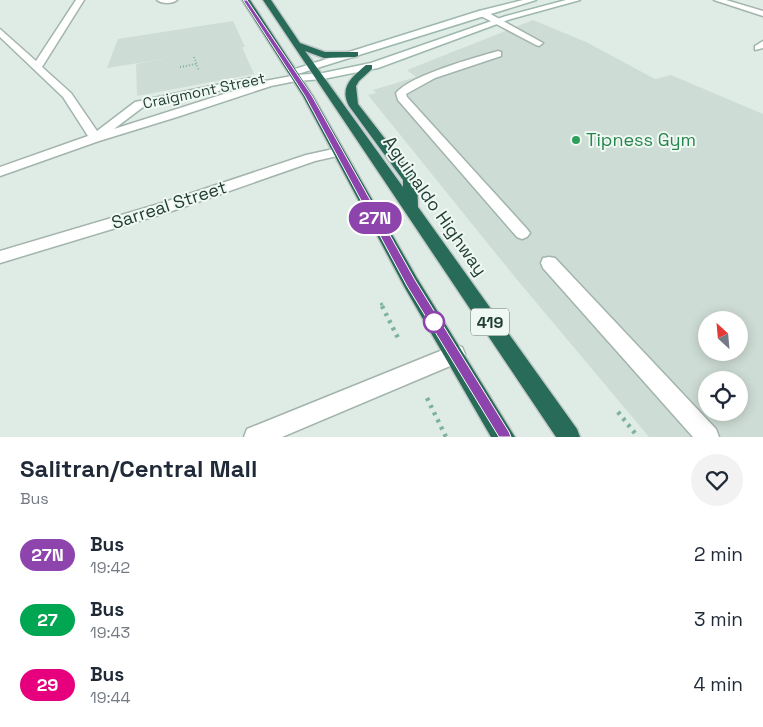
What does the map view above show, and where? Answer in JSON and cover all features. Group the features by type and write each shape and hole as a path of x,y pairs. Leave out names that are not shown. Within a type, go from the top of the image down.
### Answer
{"highway":[{"name":"419","path":"246,0 296,75 438,329 504,437"},
{"name":"Aguinaldo Highway","path":"267,0 569,437"},
{"path":"297,45 324,55 355,54"},
{"path":"369,67 354,80 349,87 349,94 352,104 410,180 411,208"}],"street":[{"path":"38,66 80,0"},
{"path":"161,0 172,0"},
{"path":"316,73 355,54 482,12 532,0"},
{"path":"296,75 369,67 500,21 576,0"},
{"path":"718,0 763,14"},
{"path":"482,12 538,43 521,48"},
{"path":"0,32 67,95 95,138"},
{"path":"498,54 421,81 404,89 401,93 402,98 522,233"},
{"name":"Craigmont Street","path":"95,138 139,104 296,75"},
{"name":"Craigmont Street","path":"0,172 95,138 174,115 296,75"},
{"name":"Sarreal Street","path":"0,257 168,207 311,158 338,152"},
{"path":"549,263 708,437"},
{"path":"255,437 455,354"}],"path":[{"path":"180,67 196,64"},
{"path":"381,303 399,340"},
{"path":"427,398 446,437"},
{"path":"618,412 638,437"}],"shaded area":[{"path":"533,20 586,42 655,79 671,75 763,114 763,437 649,437 514,276 368,95 376,93 373,90 416,77 407,70"},
{"path":"233,21 245,47 242,47 254,74 137,96 136,64 170,58 107,68 118,39"}],"bus line":[{"name":"27N","path":"246,0 294,72 411,283 504,437"}],"place":[{"name":"Tipness Gym","path":"576,140"}]}
